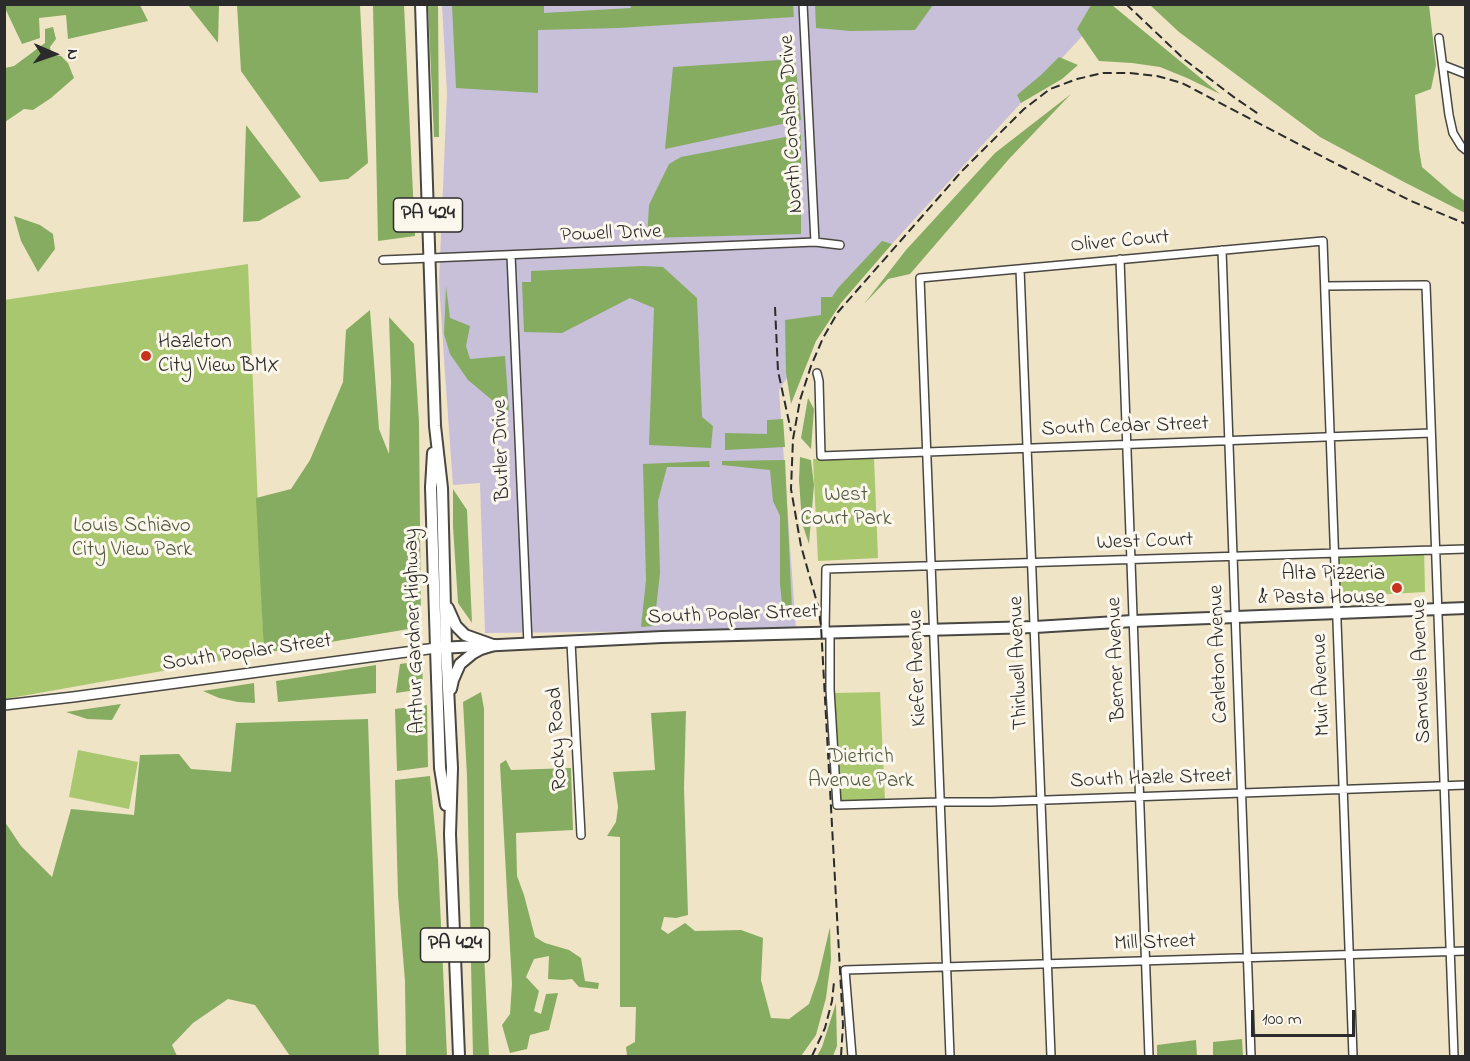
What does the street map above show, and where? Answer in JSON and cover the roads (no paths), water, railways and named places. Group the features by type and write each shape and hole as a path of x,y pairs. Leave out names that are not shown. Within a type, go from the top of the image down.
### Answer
{"main road":[{"name":"Arthur Gardner Highway","path":"420,4 435,426 442,488 445,596 441,648 449,700 452,768 450,834 459,1056"},
{"name":"Arthur Gardner Highway","path":"435,426 431,487 441,648 441,768 450,834"},
{"path":"445,596 448,610 456,626 465,635 494,645"},
{"name":"South Poplar Street","path":"441,648 662,637 933,631 1466,608"},
{"path":"449,700 453,680 460,664 472,654 494,645"}],"street":[{"name":"North Conahan Drive","path":"803,4 815,243"},
{"path":"1439,38 1453,133 1466,150"},
{"path":"1443,65 1466,74"},
{"name":"Oliver Court","path":"920,278 1323,241"},
{"name":"Muir Avenue","path":"1323,241 1353,1056"},
{"name":"Powell Drive","path":"383,260 815,243 840,245"},
{"name":"Carleton Avenue","path":"1222,250 1251,1056"},
{"name":"Butler Drive","path":"511,255 528,644"},
{"name":"Berner Avenue","path":"1120,260 1149,1056"},
{"name":"Thirlwell Avenue","path":"1020,268 1051,1056"},
{"name":"Kiefer Avenue","path":"920,278 950,1056"},
{"name":"Samuels Avenue","path":"1324,286 1426,285 1454,1056"},
{"name":"South Cedar Street","path":"817,373 821,456 1431,433"},
{"name":"West Court","path":"828,633 826,569 1466,549"},
{"name":"South Hazle Street","path":"828,633 837,805 991,802 1466,785"},
{"name":"Rocky Road","path":"571,642 581,835"},
{"name":"South Poplar Street","path":"4,705 441,648"},
{"name":"Mill Street","path":"852,1056 845,970 1466,951"}],"railway":[{"path":"1126,4 1185,60 1260,115"},
{"path":"841,1056 843,1025 821,626 818,606 801,546 791,489 793,439 800,400 823,338 838,312 962,171 1024,109 1050,89 1077,79 1103,73 1129,73 1157,76 1182,83 1346,169"},
{"path":"1339,165 1411,201 1466,224"},
{"path":"775,307 778,371 791,431"},
{"path":"812,1056 825,1028 834,982"}],"place":[{"name":"Hazleton City View BMX","path":"146,356"},
{"name":"Alta Pizzeria & Pasta House","path":"1397,588"}],"park label":[{"name":"West Court Park","path":"846,509"},
{"name":"Louis Schiavo City View Park","path":"132,540"},
{"name":"Dietrich Avenue Park","path":"861,771"}]}
